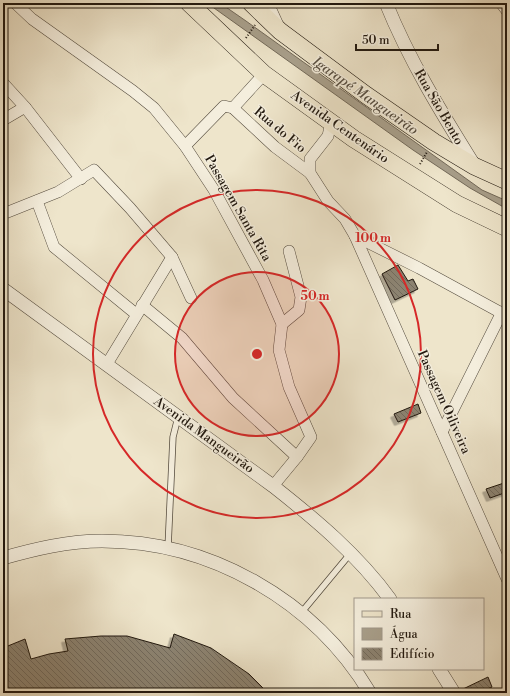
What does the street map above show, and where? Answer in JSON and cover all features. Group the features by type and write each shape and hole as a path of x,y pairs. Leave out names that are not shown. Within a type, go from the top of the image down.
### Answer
{"main road":[{"path":"252,3 280,31 366,95 434,142 474,166 507,181"},
{"name":"Avenida Centenário","path":"188,5 264,74 331,122 411,176 457,204 507,228"}],"street":[{"name":"Passagem Santa Rita","path":"15,3 32,18 149,104 185,146 214,190 263,280 282,324 279,350 289,387 311,437 273,486"},
{"path":"268,3 280,31"},
{"name":"Rua São Bento","path":"386,3 399,35 428,90 474,166"},
{"path":"501,3 507,12"},
{"path":"185,146 224,106 233,108 264,74"},
{"path":"3,83 25,107 81,178"},
{"path":"3,120 25,107"},
{"name":"Rua do Fio","path":"233,108 275,147 310,173"},
{"path":"310,173 310,159 328,136 331,122"},
{"path":"3,214 58,192 94,170 130,208 172,257 191,298"},
{"name":"Passagem Oiliveira","path":"310,173 328,201 345,219 355,236 507,579"},
{"path":"37,201 54,247 139,310 182,338 233,398 297,457"},
{"path":"355,236 419,268 504,314 442,432"},
{"path":"282,324 298,310 301,297 289,251"},
{"path":"107,364 172,257"},
{"name":"Avenida Mangueirão","path":"3,289 273,486 314,518 350,554 389,598"},
{"path":"3,558 34,549 68,543 101,541 135,543 168,548 201,557 233,570 263,585 300,612 317,626 340,651 370,693"},
{"path":"440,670 454,693"}],"lane":[{"path":"168,548 173,437 178,417"},
{"path":"300,612 350,554"}],"path":[{"path":"245,40 257,23"},
{"path":"417,168 430,148"}],"water":[{"path":"207,3 220,3 482,190 507,201 507,209 470,188 413,150"}],"building":[{"path":"398,265 408,281 413,279 418,289 395,300 382,274"},
{"path":"418,404 421,413 398,422 394,414"},
{"path":"507,482 507,492 490,498 486,489"},
{"path":"174,634 211,648 249,674 268,693 3,693 3,648 25,639 31,659 68,651 65,639 101,636 127,636 170,648"},
{"path":"488,677 492,687 479,693 462,693 461,690"}],"water label":[{"name":"Igarapé Mangueirão","path":"365,96"}]}
